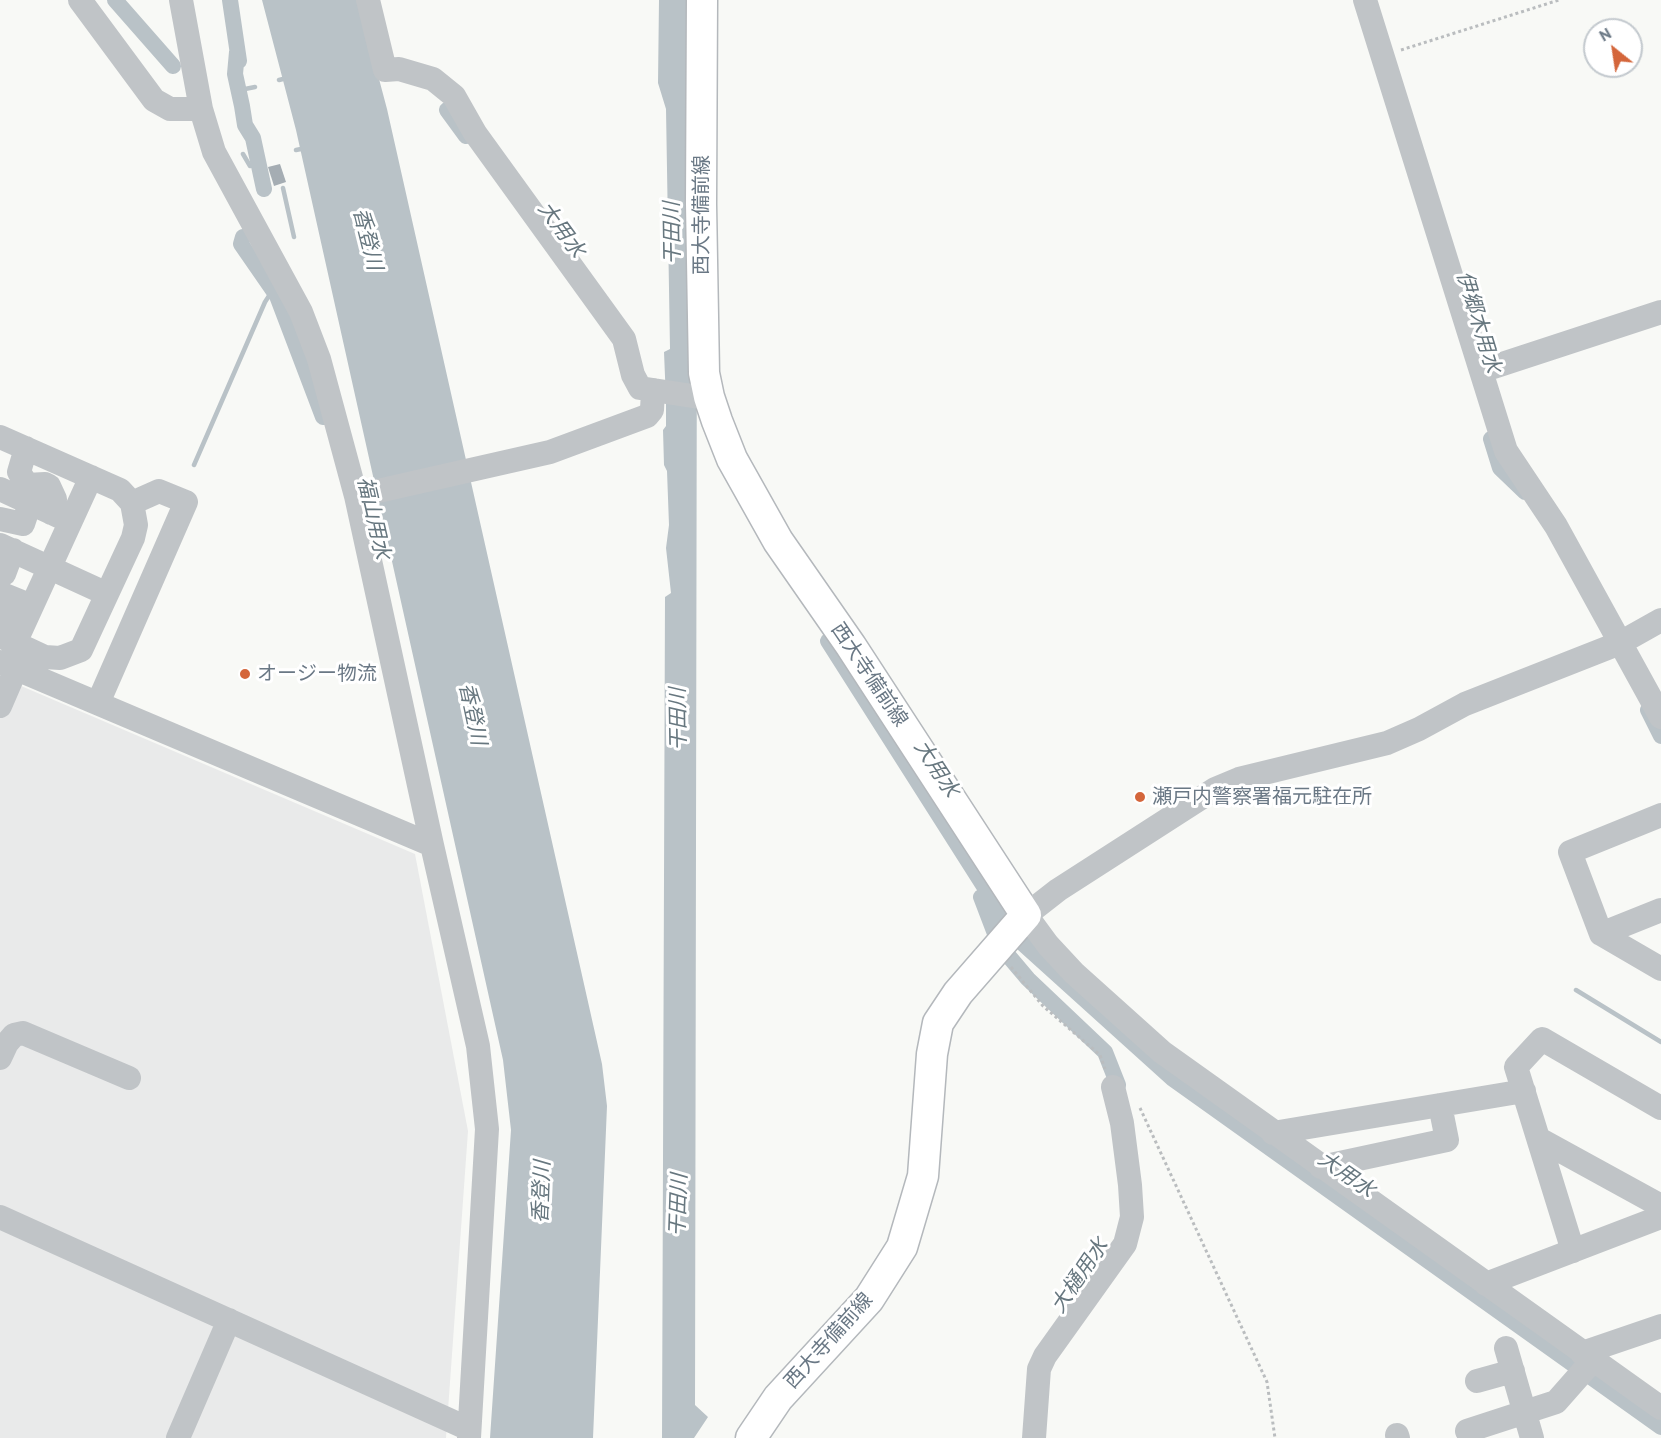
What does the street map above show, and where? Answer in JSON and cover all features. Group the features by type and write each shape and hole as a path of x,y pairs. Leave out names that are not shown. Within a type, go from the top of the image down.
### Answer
{"main road":[{"name":"西大寺備前線","path":"702,0 701,204 704,397 732,459 778,541 851,646 1026,915 958,993 938,1023 932,1054 923,1176 902,1247 869,1299 778,1398 751,1438"}],"street":[{"path":"80,0 154,100 170,109 201,109"},
{"path":"0,1217 229,1320 469,1433 487,1129 477,1046 432,845 362,494 319,360 301,312 214,152 201,109 181,0"},
{"path":"368,0 385,70 399,69 433,79 454,96 475,133 624,339 633,375 640,388 704,397"},
{"path":"1365,0 1506,451 1556,526 1661,717"},
{"path":"1481,371 1661,312"},
{"path":"362,494 550,452 647,416 652,410 657,391"},
{"path":"0,468 5,464 14,443"},
{"path":"0,612 18,627 45,657 60,658 81,651 133,538 136,525 132,503 120,490 14,443"},
{"path":"14,443 20,477 27,485 45,484 49,486 55,499 51,512 50,567 18,627"},
{"path":"0,519 23,524 51,512 91,477"},
{"path":"0,489 51,512"},
{"path":"98,703 186,502 159,491 132,503"},
{"path":"0,573 4,574 7,548 107,594"},
{"path":"0,593 18,627"},
{"path":"1661,620 1620,643 1466,704 1387,743 1239,779 1223,786 1058,890 1026,915 1048,945 1074,973 1162,1052 1486,1284 1585,1364 1661,1408"},
{"path":"0,706 8,665 432,845"},
{"path":"1661,815 1570,852 1601,934 1661,969"},
{"path":"1601,934 1661,910"},
{"path":"0,1058 7,1043 14,1035 23,1033 129,1078"},
{"path":"1574,1251 1516,1067 1542,1039 1661,1108"},
{"path":"1034,1438 1039,1369 1045,1356 1125,1244 1132,1217 1122,1123 1113,1087"},
{"path":"1273,1133 1524,1091"},
{"path":"1321,1167 1448,1140 1440,1105"},
{"path":"1539,1139 1661,1206"},
{"path":"1486,1284 1661,1217"},
{"path":"177,1438 229,1320"},
{"path":"1467,1431 1556,1402 1585,1364 1661,1326"},
{"path":"1477,1381 1509,1360 1532,1438"}],"path":[{"path":"1382,56 1559,0"},
{"path":"996,950 1043,1006 1100,1055 1113,1087 1134,1094 1267,1382 1275,1438"}],"shaded area":[{"path":"0,677 415,854 468,1131 446,1438 0,1438"}],"water":[{"name":"香登川","path":"262,0 358,0 387,109 602,1064 607,1106 593,1438 490,1438 511,1130 503,1060 296,130"},
{"name":"干田川","path":"659,0 695,0 697,272 695,1405 708,1417 694,1438 662,1438 665,597 671,593 666,548 669,525 663,430 666,426 664,352 670,349 666,109 658,83"}],"building":[{"path":"280,164 286,182 274,186 268,167"}],"waterway":[{"path":"115,0 173,66"},
{"name":"大用水","path":"230,0 239,61"},
{"name":"福山用水","path":"237,52 235,74 245,125 253,138 264,189"},
{"path":"279,80 283,79"},
{"path":"245,89 255,87"},
{"name":"大用水","path":"447,110 466,136"},
{"path":"296,150 301,149"},
{"path":"243,154 250,166 253,165"},
{"path":"283,188 294,237"},
{"name":"福山用水","path":"243,237 241,244 277,296 323,417"},
{"path":"194,465 265,302 276,285"},
{"name":"伊郷木用水","path":"1491,439 1500,468 1525,492"},
{"name":"大用水","path":"828,641 1006,921"},
{"name":"伊郷木用水","path":"1648,710 1661,736"},
{"name":"大樋用水","path":"981,897 997,939"},
{"name":"大用水","path":"1019,940 1173,1079 1661,1427"},
{"name":"大樋用水","path":"1006,953 1028,979 1105,1052 1118,1085"},
{"path":"1576,990 1661,1042"}],"place":[{"name":"オージー物流","path":"245,674"},
{"name":"瀬戸内警察署福元駐在所","path":"1140,797"}]}
